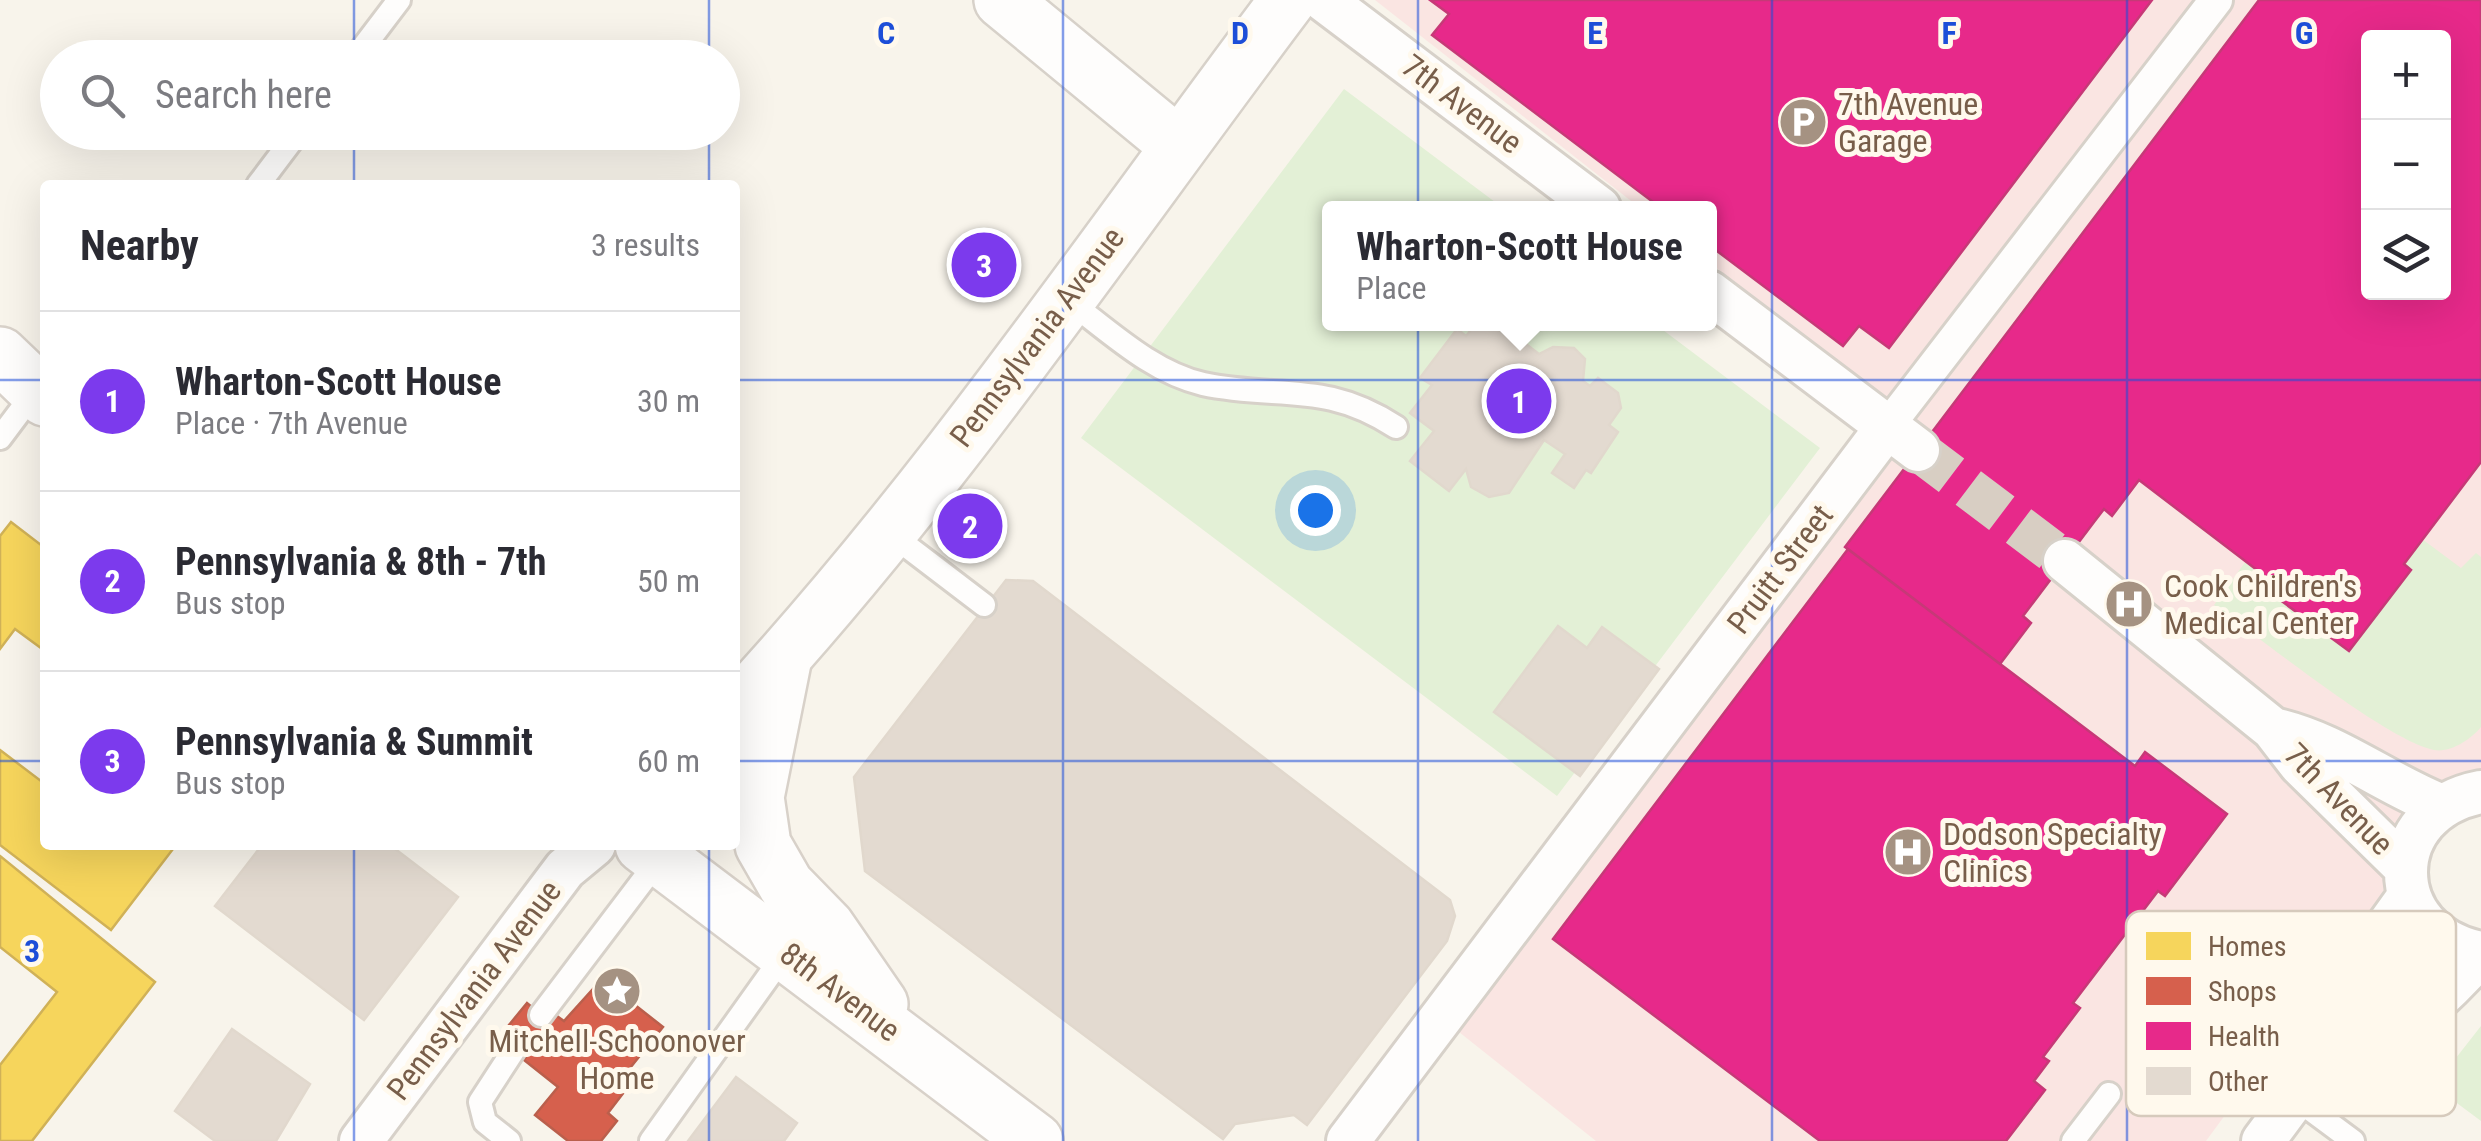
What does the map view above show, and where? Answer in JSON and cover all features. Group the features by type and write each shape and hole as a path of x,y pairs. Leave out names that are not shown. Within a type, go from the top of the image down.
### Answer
{"street":[{"path":"1002,0 1180,146"},
{"name":"Pennsylvania Avenue","path":"740,705 887,531 1066,299 1288,0"},
{"name":"7th Avenue","path":"1324,0 1590,201"},
{"name":"Pruitt Street","path":"1348,1141 1902,438 2216,0"},
{"path":"1717,298 1902,438"},
{"name":"7th Avenue","path":"2065,561 2274,729 2300,764 2407,882 2417,911"},
{"path":"784,657 756,797 763,845 786,885 827,927 908,1044"},
{"name":"7th Avenue","path":"2274,729 2317,739 2403,790 2462,799"},
{"name":"7th Avenue","path":"2407,882 2411,843 2462,799"},
{"name":"Pennsylvania Avenue","path":"361,1141 565,870 588,850"},
{"name":"8th Avenue","path":"652,851 908,1044 1018,1136"},
{"path":"2389,911 2407,882"},
{"name":"7th Avenue","path":"2456,947 2481,953"},
{"path":"2456,983 2481,953"},
{"path":"2263,1141 2282,1116"}],"lane":[{"path":"369,40 399,0"},
{"path":"262,180 284,150"},
{"path":"1066,299 1168,372 1204,384 1330,396 1370,410 1396,428"},
{"path":"0,438 27,381"},
{"path":"887,531 984,605"},
{"path":"541,1014 652,851"},
{"path":"651,1141 786,952"},
{"path":"509,1141 485,1122 480,1102 519,1042"},
{"path":"2073,1141 2110,1094"},
{"path":"2320,1116 2354,1141"}],"shaded area":[{"name":"Cook Children's Medical Center","path":"1375,0 2481,0 2481,796 2467,785 2375,911 2126,911 2126,1116 2224,1116 2206,1141 1596,1141 1459,1032 1912,422 1717,268 1717,201 1631,201"}],"green space":[{"path":"1344,89 1494,201 1322,201 1322,331 1664,331 1820,448 1557,796 1081,438"},
{"path":"2422,539 2461,568 2476,553 2481,557 2481,727 2454,747 2434,750 2386,728 2214,605 2246,561 2274,583 2269,591 2349,651 2410,570 2404,564"},
{"path":"2481,1026 2481,1121 2456,1102 2456,1058"}],"building: Homes":[{"path":"11,522 40,544 40,647 15,629 0,649 0,536"},
{"path":"0,750 40,780 40,850 172,850 111,930 0,845"},
{"path":"0,856 155,982 32,1141 0,1141 0,1065 57,992 0,947"}],"building: Shops":[{"path":"602,979 663,1027 626,1073 634,1079 608,1113 617,1121 601,1141 568,1141 535,1115 558,1087 524,1060 530,1051 504,1031 527,1003 549,1021 554,1014 564,1021"}],"building: Health":[{"name":"7th Avenue Garage","path":"1430,0 2152,0 1889,348 1859,326 1843,346 1717,251 1717,201 1652,201 1432,35 1449,14"},
{"path":"2259,0 2481,0 2481,462 2404,564 2411,570 2349,651 2268,591 2274,583 2139,480 2112,516 2104,509 2094,522 2023,616 2031,623 2000,664 1845,547"},
{"name":"Dodson Specialty Clinics","path":"1848,549 2135,766 2145,752 2227,814 2165,896 2158,891 2143,911 2126,911 2126,933 2073,1003 2080,1008 2043,1057 2049,1061 2034,1081 2045,1090 2006,1141 1820,1141 1553,939"}],"building: Other":[{"path":"1455,331 1466,336 1470,331 1509,331 1539,354 1553,347 1574,348 1585,359 1583,381 1590,386 1598,378 1618,393 1621,408 1609,425 1618,432 1591,473 1586,470 1574,488 1552,473 1565,454 1544,440 1509,493 1489,497 1471,487 1466,469 1449,491 1410,461 1434,431 1410,413 1432,385 1420,378"},
{"path":"1006,580 1033,581 1450,900 1455,916 1447,941 1307,1125 1294,1115 1235,1124 1223,1139 865,871 854,777"},
{"path":"1558,626 1587,648 1602,627 1659,669 1580,776 1494,712"},
{"path":"258,850 397,850 458,897 364,1020 215,906"},
{"path":"232,1029 310,1084 276,1141 215,1141 175,1111"},
{"path":"736,1077 797,1123 784,1141 688,1141"}],"tunnel":[{"path":"1918,450 2065,561"}],"place":[{"name":"7th Avenue Garage","path":"1803,122"},
{"name":"Pennsylvania & Summit","path":"984,265"},
{"name":"Wharton-Scott House","path":"1519,401"},
{"name":"Pennsylvania & 8th - 7th","path":"970,526"},
{"name":"Cook Children's Medical Center","path":"2129,604"},
{"name":"Dodson Specialty Clinics","path":"1908,852"},
{"name":"Mitchell-Schoonover Home","path":"617,991"}]}
